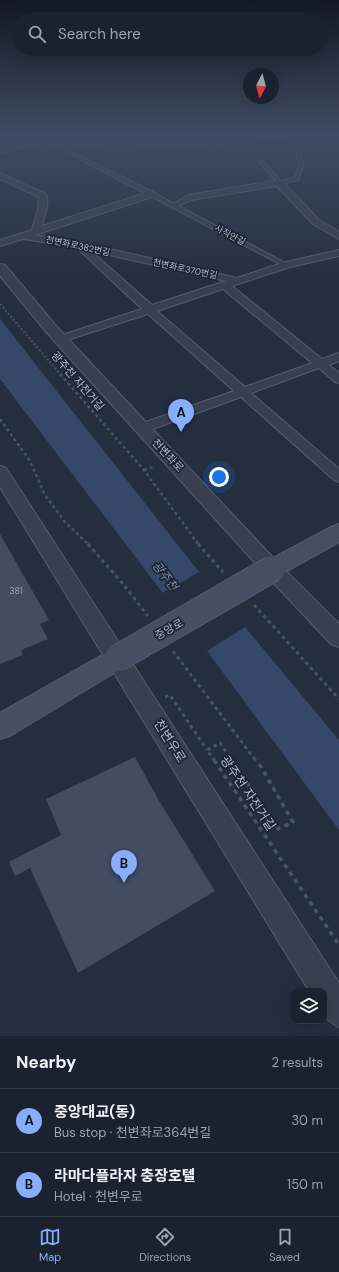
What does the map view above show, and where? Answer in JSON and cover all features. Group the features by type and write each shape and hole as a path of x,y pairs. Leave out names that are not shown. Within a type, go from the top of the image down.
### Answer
{"main road":[{"name":"중앙로","path":"0,727 272,569 339,532"}],"street":[{"name":"천변좌로382번길","path":"16,183 43,196 42,209 36,232"},
{"path":"175,205 189,198 277,183"},
{"path":"279,183 316,222 339,236"},
{"name":"천변좌로382번길","path":"0,243 152,194"},
{"name":"천변좌로382번길","path":"24,236 79,245 132,258"},
{"path":"79,245 339,477"},
{"name":"천변좌로370번길","path":"60,339 149,309 226,286 286,265 339,253"},
{"name":"천변좌로370번길","path":"132,258 239,281"},
{"name":"천변좌로","path":"0,268 60,339 272,569 339,638"},
{"name":"천변좌로370번길","path":"226,286 339,379"},
{"path":"142,428 339,357"},
{"name":"천변우로","path":"0,472 339,1011"}],"lane":[{"name":"사직안길","path":"131,183 175,205 286,265"}],"path":[{"name":"광주천 자전거길","path":"0,304 144,470 206,554 228,577"},
{"path":"144,470 154,467"},
{"path":"249,600 339,699"},
{"name":"광주천 자전거길","path":"278,829 220,743 207,750 339,945"}],"water":[{"name":"광주천","path":"0,319 196,568 339,740 339,830 213,659 0,379"}],"pier":[{"path":"201,571 247,626 205,652 161,594"}],"building":[{"path":"0,534 49,620 40,624 48,639 21,650 23,655 0,664"},
{"path":"135,757 158,799 215,891 78,973 30,868 15,876 9,862 61,835 46,799"}],"place":[{"name":"중앙대교(동)","path":"181,432"},
{"name":"라마다플라자 충장호텔","path":"124,883"}]}
